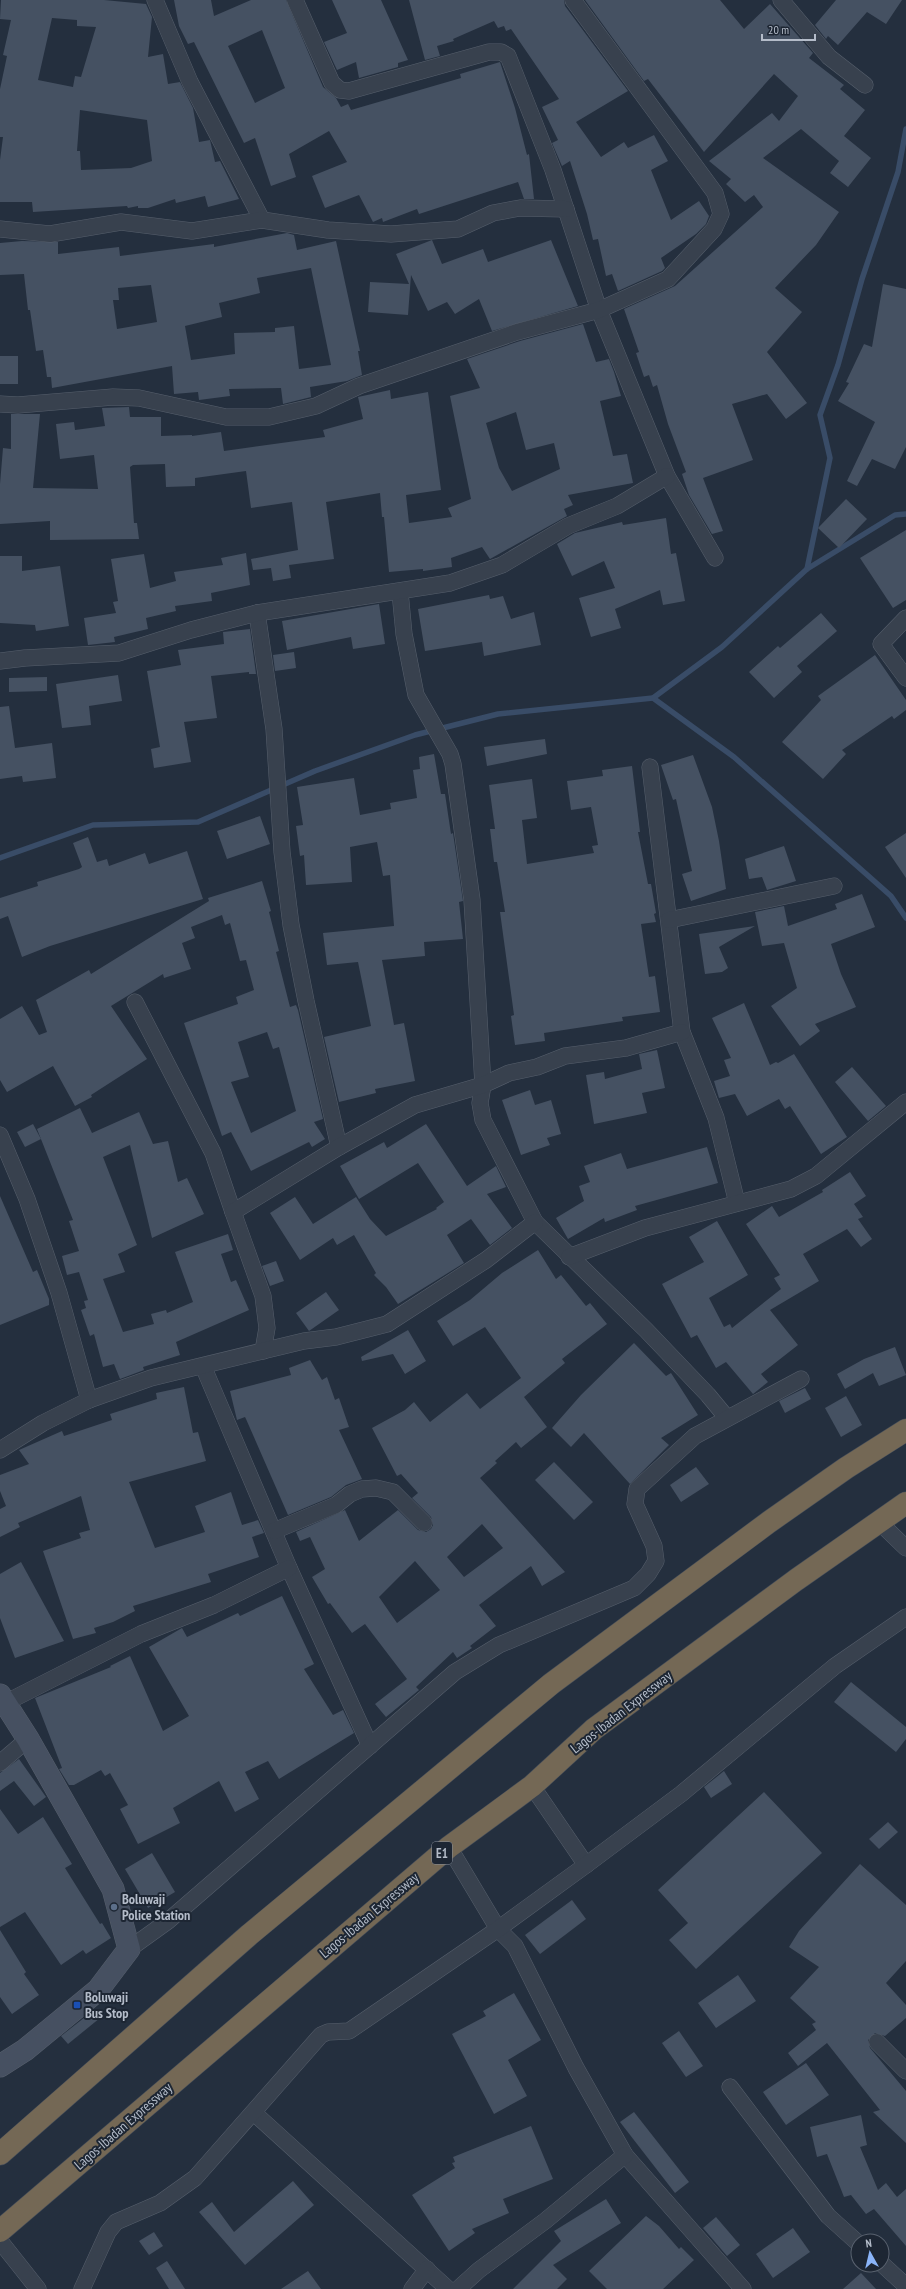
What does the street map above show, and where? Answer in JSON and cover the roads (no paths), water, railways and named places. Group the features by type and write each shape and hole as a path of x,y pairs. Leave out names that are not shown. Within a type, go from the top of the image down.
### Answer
{"highway":[{"path":"0,2154 249,1935 551,1684 769,1522 846,1468 906,1430"},
{"name":"Lagos-Ibadan Expressway","path":"0,2231 450,1847 532,1786 594,1729 878,1521 906,1504"}],"street":[{"path":"156,0 190,82 262,220"},
{"path":"295,0 332,83 340,90 349,91 488,52 501,52 508,56 553,170 599,310 667,476 715,558"},
{"path":"0,404 113,397 139,398 226,417 269,417 316,406 359,386 517,332 599,310 668,279 714,229 721,214 715,193 573,0"},
{"path":"781,0 829,57 865,84"},
{"path":"0,229 50,234 121,222 192,231 262,220 328,230 391,234 458,229 493,213 520,208 566,209"},
{"path":"0,662 25,658 118,653 191,630 257,613 400,592 450,583 502,565 568,526 617,506 667,476"},
{"path":"400,592 413,685 420,705 445,746 453,764 472,900 483,1085 480,1103 483,1120 535,1222 569,1257 646,1330 708,1395 727,1418"},
{"path":"257,613 274,730 282,852 291,925 306,1001 339,1147"},
{"path":"906,618 881,644 906,678"},
{"path":"650,767 682,1032 716,1118 737,1203"},
{"path":"669,920 834,886"},
{"path":"135,1002 213,1153 263,1296 267,1328 263,1351"},
{"path":"233,1212 339,1147 415,1105 483,1085 509,1073 537,1067 565,1056 626,1048 682,1032"},
{"path":"569,1257 645,1228 790,1189 816,1176 906,1102"},
{"path":"0,1135 27,1199 54,1278 89,1400"},
{"path":"0,1450 43,1422 89,1400 151,1378 304,1341 336,1338 387,1324 486,1260 535,1222"},
{"path":"203,1366 289,1568 370,1746"},
{"path":"0,2066 25,2050 98,1990 130,1949 168,1921 454,1672 499,1645 634,1588 648,1574 656,1561 654,1546 635,1504 637,1489 695,1436 801,1379"},
{"path":"274,1531 336,1505 350,1494 362,1489 376,1488 393,1492 424,1523"},
{"path":"878,1521 906,1548"},
{"path":"130,1949 113,1889 28,1739 2,1699 141,1634 214,1605 289,1568"},
{"path":"82,2289 108,2232 116,2222 160,2203 195,2178 254,2113 321,2035 328,2032 349,2030 498,1929 681,1794 835,1666 906,1617"},
{"path":"0,1762 28,1739"},
{"path":"532,1786 586,1865"},
{"path":"450,1847 498,1929 515,1946 576,2068 625,2155 743,2289"},
{"path":"877,2042 906,2071"},
{"path":"730,2087 828,2216 850,2236"},
{"path":"254,2113 448,2289"},
{"path":"458,2289 479,2270 545,2221 625,2155"},
{"path":"0,2241 38,2289"},
{"path":"412,2289 427,2269"},
{"path":"890,2271 906,2286"}],"waterway":[{"path":"807,569 830,458 820,415 838,365 862,279 898,172 906,129"},
{"path":"0,858 93,825 198,822 315,771 415,735 498,714 653,698 722,647 807,569 895,515 906,514"},
{"path":"653,698 734,757 891,896 906,918"}],"place":[{"name":"Boluwaji Police Station","path":"114,1907"},
{"name":"Boluwaji Bus Stop","path":"77,2005"}]}
